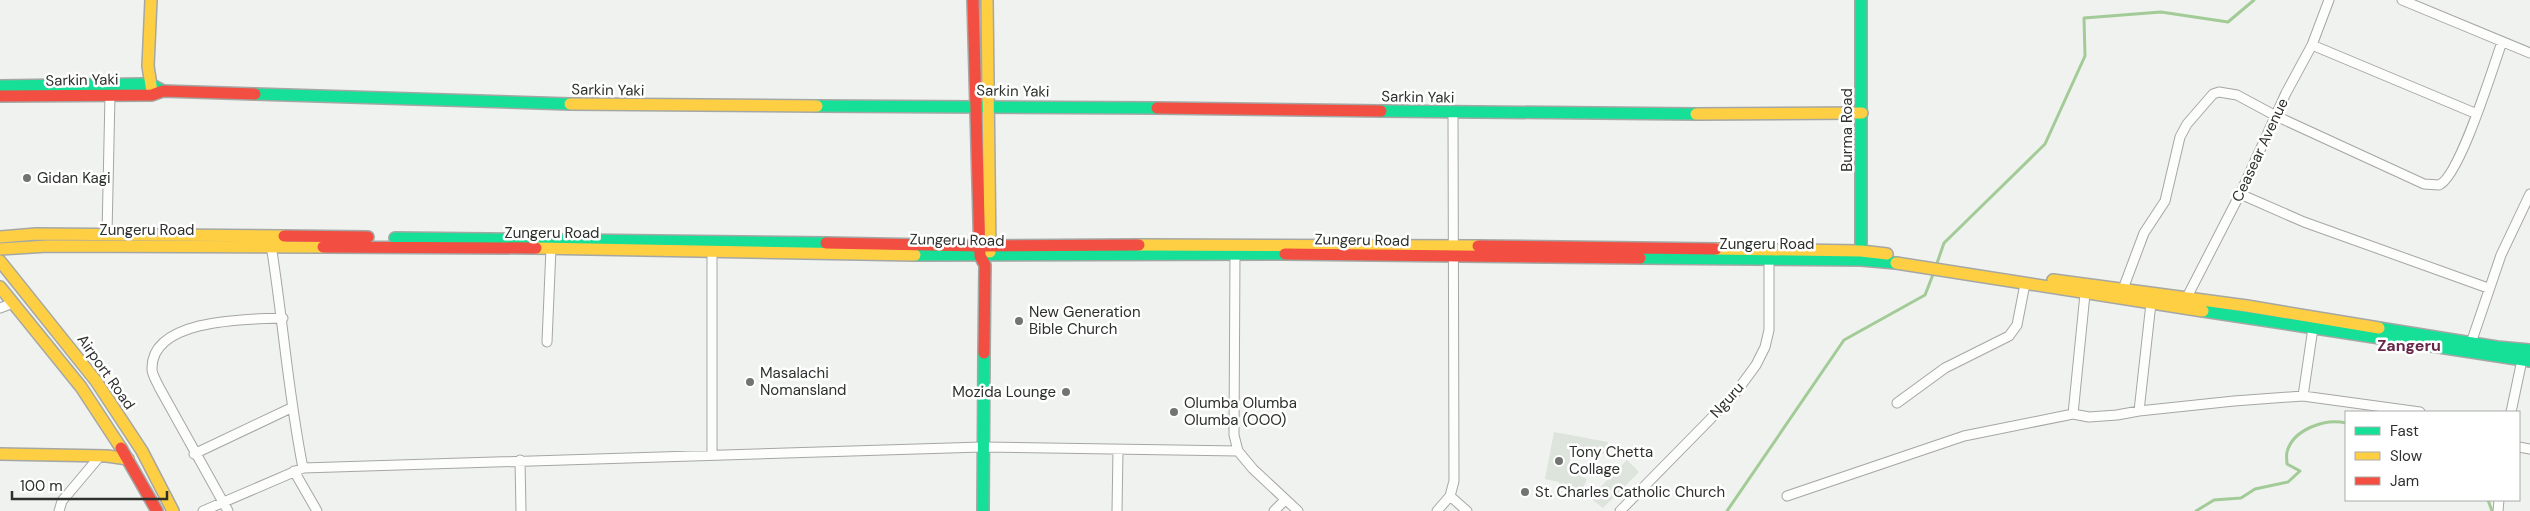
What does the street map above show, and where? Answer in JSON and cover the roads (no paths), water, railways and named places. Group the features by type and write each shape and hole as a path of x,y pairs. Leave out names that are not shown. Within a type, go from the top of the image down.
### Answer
{"street":[{"path":"0,86 150,90 148,66 151,0"},
{"path":"974,0 976,105 985,254"},
{"path":"983,511 982,447 989,105 987,0"},
{"name":"Burma Road","path":"1861,0 1861,256"},
{"name":"Ceasear Avenue","path":"2186,299 2240,194 2276,116 2312,45 2330,0"},
{"path":"2402,0 2418,3 2530,53"},
{"path":"2123,290 2144,233 2165,201 2180,137 2187,124 2213,94 2227,92 2424,184 2439,185 2449,178 2477,114 2502,42"},
{"path":"2312,45 2477,114"},
{"name":"Sarkin Yaki","path":"0,96 110,95 150,90 452,102 717,106 989,105 1608,115 1862,113"},
{"path":"107,234 110,95"},
{"path":"1437,511 1450,496 1454,481 1455,252 1453,113"},
{"path":"2240,194 2304,222 2488,288"},
{"path":"2471,343 2488,288 2530,194"},
{"path":"0,237 36,234 107,234 600,239 985,254 1254,244 1455,252 1861,256"},
{"path":"271,245 283,318 298,469 316,511"},
{"name":"Zungeru Road","path":"0,249 48,246 271,245 985,254 1455,252 1768,259 1861,256 1915,262 1939,267"},
{"path":"547,342 551,248"},
{"path":"712,250 712,455"},
{"path":"1235,254 1234,436 1238,451 1253,469 1298,511"},
{"name":"Nguru","path":"1620,511 1734,395 1756,365 1765,347 1769,330 1768,259"},
{"name":"Airport Road","path":"0,261 96,381 142,451 173,511"},
{"path":"1939,267 2247,306 2471,343 2530,350"},
{"path":"1939,267 2085,294 2526,360 2511,411"},
{"path":"1897,403 1945,368 1982,352 2014,332 2025,284"},
{"name":"Airport Road","path":"0,287 81,387 128,459 157,511"},
{"path":"2073,414 2085,294"},
{"path":"0,308 13,303"},
{"path":"2139,411 2151,303"},
{"path":"228,511 194,454 159,387 152,370 156,352 161,345 178,335 204,324 230,320 283,318"},
{"path":"2303,396 2313,328"},
{"path":"1787,496 1964,436 2073,414 2089,417 2117,415 2139,411 2303,396 2413,411"},
{"path":"194,454 291,408"},
{"path":"203,511 298,469 520,460 982,447 1238,451"},
{"path":"1118,450 1118,511"},
{"path":"0,454 100,456 128,459"},
{"path":"59,511 62,501 100,456"},
{"path":"520,460 521,511"},
{"path":"1450,496 1467,511"},
{"path":"1274,511 1285,500"}],"waterway":[{"path":"1936,266 1944,243 2045,144 2085,56 2084,18 2161,12 2228,22 2254,0"},
{"path":"1727,511 1844,340 1925,295 1934,272"},
{"path":"2196,511 2214,500 2241,498 2255,489 2288,482 2300,471 2287,464 2287,452 2290,444 2296,437 2303,431 2320,424 2329,422 2345,423"},
{"path":"2488,501 2492,511"}],"place":[{"name":"Gidan Kagi","path":"27,178"},
{"name":"New Generation Bible Church","path":"1019,321"},
{"name":"Masalachi Nomansland","path":"750,382"},
{"name":"Mozida Lounge","path":"1066,392"},
{"name":"Olumba Olumba Olumba (OOO)","path":"1174,412"},
{"name":"Tony Chetta Collage","path":"1559,461"},
{"name":"St. Charles Catholic Church","path":"1525,492"}],"district":[{"name":"Zangeru","path":"2409,345"}]}
